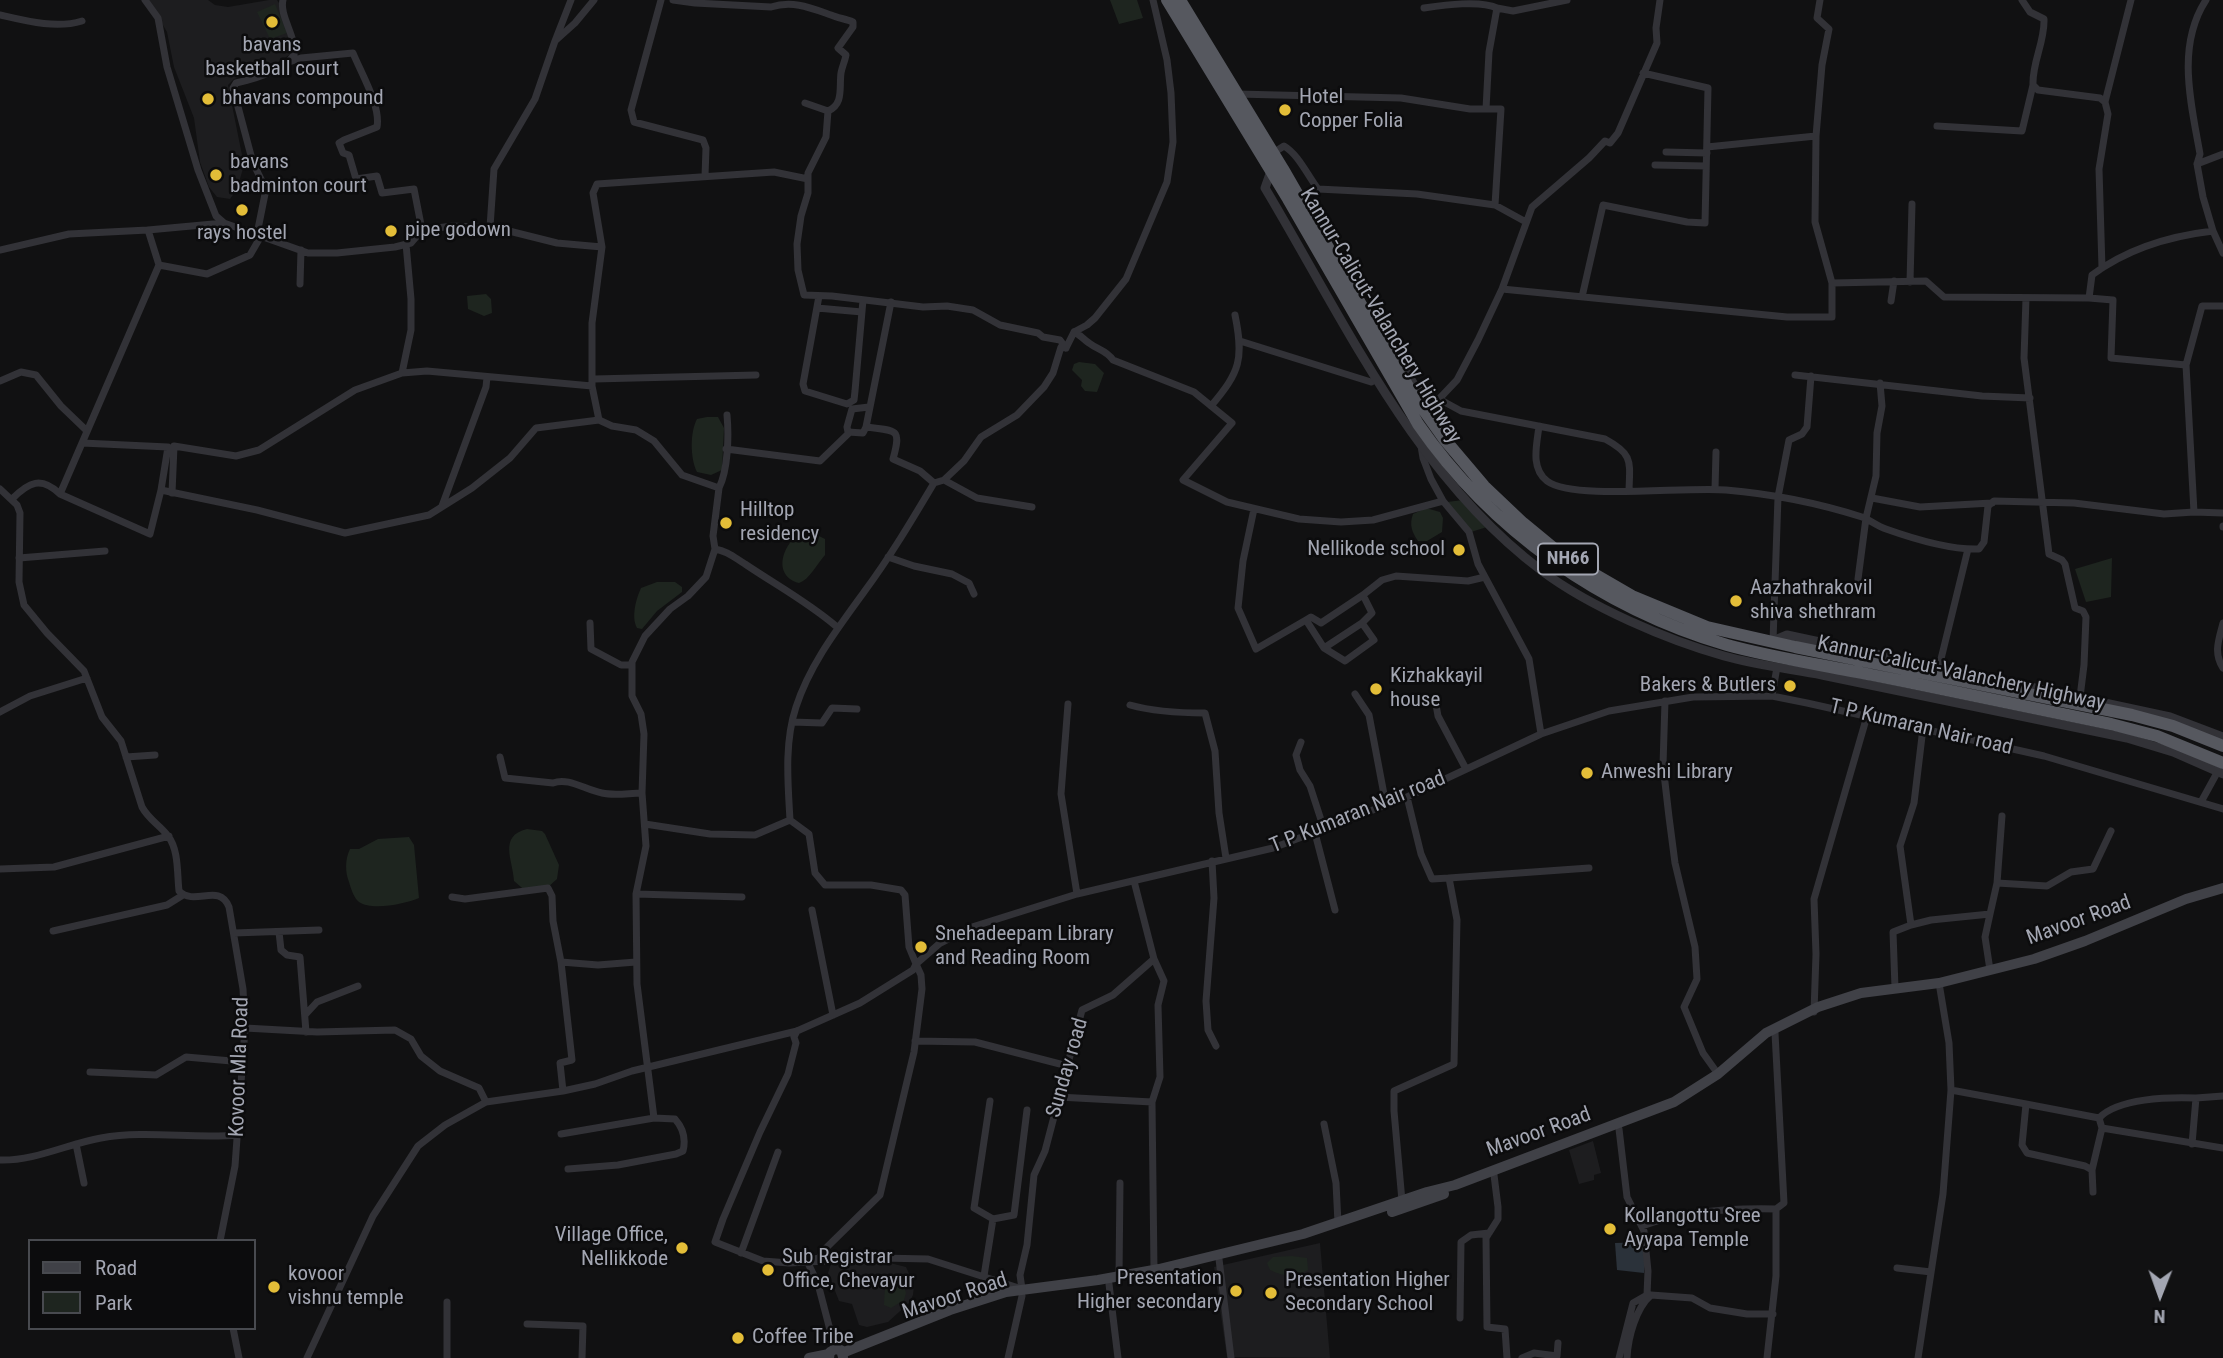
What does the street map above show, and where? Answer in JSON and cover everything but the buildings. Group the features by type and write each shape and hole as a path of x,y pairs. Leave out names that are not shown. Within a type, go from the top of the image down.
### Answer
{"highway":[{"name":"Kannur-Calicut-Valanchery Highway","path":"1167,0 1418,424 1441,457 1501,520 1574,576 1658,620 1728,645 2111,724 2157,736 2221,769"},
{"name":"Kannur-Calicut-Valanchery Highway","path":"1180,0 1273,153 1413,395 1445,440 1484,486 1563,556 1622,591 1707,627 2132,715 2173,726 2223,746"}],"main road":[{"name":"Mavoor Road","path":"809,1358 837,1355 966,1304 1154,1270 1303,1234 1455,1185 1660,1108 1689,1094 1766,1033 1813,1011 1861,993 1939,986 2034,959 2186,899 2223,888"},
{"name":"Mavoor Road","path":"1022,1292 1109,1284 1158,1275 1339,1228 1430,1199 1619,1129 1692,1098 1775,1033 1813,1011 1860,998 1939,986 2033,964 2086,946 2186,904 2223,893"}],"street":[{"path":"145,0 158,18 167,67 198,170 216,216 225,223 307,253 337,253 406,244 411,243 422,230 452,226 490,227 558,243 602,247"},
{"path":"283,0 283,10 295,51 289,62"},
{"path":"490,227 494,169 535,99 571,0"},
{"path":"555,41 594,0"},
{"path":"661,0 631,110 634,122 703,140 706,149 705,176"},
{"path":"673,0 695,4 771,7 782,2 804,2 832,16 853,22 853,27 838,48 846,55 835,108 828,111 805,103"},
{"path":"1066,348 1074,332 1096,318 1126,279 1167,182 1173,142 1171,93 1167,60 1153,0"},
{"path":"1424,8 1480,0 1492,3 1497,8 1513,11 1567,0"},
{"path":"1439,399 1450,391 1463,372 1502,289 1532,207 1589,158 1601,144 1605,141 1610,143 1618,133 1657,43 1660,0"},
{"path":"1502,289 1787,317 1832,317 1832,283 1815,222 1816,136 1822,65 1829,37 1829,29 1817,18 1820,0"},
{"path":"1937,126 2022,131 2044,31 2044,19 2029,12 2022,0"},
{"path":"2102,268 2099,169 2108,114 2105,102 2131,0"},
{"path":"2206,0 2196,15 2190,39 2188,67 2200,154 2197,164 2203,197 2213,231 2222,249"},
{"path":"1486,109 1489,52 1497,8"},
{"path":"0,15 54,24 82,21"},
{"path":"159,265 207,274 250,255 259,235 266,189 252,160 234,85 301,58 323,58 353,53 363,71 379,118 377,127 339,143 341,149 349,155 356,179 377,176 382,193 414,189 422,230"},
{"path":"1582,297 1602,205 1687,222 1705,223 1707,88 1643,73"},
{"path":"2033,85 2038,90 2100,98 2105,102"},
{"path":"1237,94 1401,99 1470,109 1501,109 1495,205"},
{"path":"828,111 826,137 809,170 808,194 797,244 798,270 804,295 973,310 1000,325 1038,332 1043,337 1060,340 1066,348"},
{"path":"1666,152 1707,150 1816,136"},
{"path":"1273,153 1284,146 1293,151 1318,189 1418,194 1495,205 1526,222"},
{"path":"2197,164 2223,155"},
{"path":"1655,165 1706,166"},
{"path":"1270,171 1265,188 1377,379 1421,446 1446,479 1515,549 1544,572 1576,593 1621,616 1682,642 1724,656 2127,738 2221,769 2201,802"},
{"path":"599,420 593,383 594,299 602,247 593,193 597,184 774,172 808,179"},
{"path":"1910,282 1912,204"},
{"path":"0,250 69,234 225,223"},
{"path":"60,494 159,265 148,230"},
{"path":"2089,298 2092,275 2102,268 2151,244 2176,236 2213,231"},
{"path":"402,373 411,330 406,244"},
{"path":"300,284 301,250"},
{"path":"1891,301 1894,281"},
{"path":"1832,283 1926,281 1944,297 2113,300 2111,358 2186,365"},
{"path":"819,296 803,384 805,391 847,404 854,400 863,300"},
{"path":"2026,298 2025,358 2049,554 2062,559 2065,564 2075,608 2083,611 2086,617 2080,696"},
{"path":"726,449 820,461 850,432 863,433 891,302"},
{"path":"2193,512 2186,365 2202,306 2223,306"},
{"path":"817,307 862,312"},
{"path":"1211,406 1232,382 1238,366 1240,341 1235,315"},
{"path":"1074,332 1107,351 1113,360 1194,392 1232,423 1183,480 1227,502 1299,519 1341,522 1373,520 1443,501"},
{"path":"1240,341 1371,382 1377,379"},
{"path":"790,820 788,768 795,708 808,676 836,627 865,592 934,483 944,480 964,461 981,437 1017,415 1029,404 1054,373 1061,347 1066,348"},
{"path":"1397,368 1406,369 1419,391 1461,411 1605,439 1622,449 1630,459 1629,490"},
{"path":"172,493 174,446 236,456 260,450 355,390 402,373 427,371 593,383 756,375"},
{"path":"0,381 21,372 36,375 61,407 87,431"},
{"path":"1795,375 1982,397 2030,398"},
{"path":"442,507 487,376"},
{"path":"1811,376 1807,427 1802,434 1789,440 1778,496 1773,641 1787,635 2080,696 2170,717 2223,737"},
{"path":"1858,579 1866,518 1876,476 1877,433 1882,406 1880,383"},
{"path":"850,432 847,427 852,409 869,407"},
{"path":"654,1118 637,984 636,894 646,846 642,793 644,734 641,714 632,696 632,665 645,636 706,577 715,549 713,536 719,488 724,479 727,415"},
{"path":"161,491 257,510 345,533 429,515 472,488 510,458 536,428 599,420 612,426 636,430 654,441 682,475 719,488"},
{"path":"1539,426 1537,468 1546,480 1555,485 1587,491 1714,489 1778,496 1866,518 1887,529 1968,549 1979,549 1984,542 1988,506 1992,503"},
{"path":"866,427 897,434 899,440 893,459 920,471 934,483"},
{"path":"12,499 24,487 38,482 50,485 60,494 149,534 161,491 168,447 82,443"},
{"path":"1421,446 1431,479 1443,501 1469,532 1478,564 1529,659 1541,734"},
{"path":"1714,489 1716,452"},
{"path":"944,480 977,498 1032,507"},
{"path":"0,489 12,499 20,513 19,582 24,605 47,633 85,671 102,717 121,741 147,817 169,836 175,849 179,891 183,895 167,905 53,931"},
{"path":"1872,498 1920,508 2002,501 2074,503 2164,514 2223,513"},
{"path":"1254,509 1243,561 1238,608 1256,649 1311,617 1321,623 1381,580 1396,576 1468,581 1485,577"},
{"path":"715,549 733,556 776,582 812,606 836,627"},
{"path":"1940,663 1968,549"},
{"path":"19,558 106,551"},
{"path":"888,557 914,566 953,574 970,583 974,594"},
{"path":"1324,648 1362,624 1372,613 1363,595"},
{"path":"1306,620 1324,648 1345,661 1374,640 1362,624"},
{"path":"590,623 591,649 621,666 632,665"},
{"path":"2223,623 2217,644 2217,659 2223,668"},
{"path":"1812,663 1822,675"},
{"path":"1772,696 1777,667"},
{"path":"0,712 30,696 87,678"},
{"path":"1355,694 1369,715 1387,805"},
{"name":"T P Kumaran Nair road","path":"486,1102 563,1091 797,1031 860,1003 909,974 916,964 939,944 972,927 1077,894 1259,852 1407,797 1541,734 1609,711 1665,701 1693,697 1772,696 2044,756 2223,809"},
{"path":"1435,699 1438,716 1466,769"},
{"path":"1665,701 1663,765 1667,804 1675,863 1695,947 1698,979 1684,1007 1703,1053 1717,1074"},
{"path":"1068,704 1061,794 1077,894"},
{"path":"1130,705 1172,714 1205,713 1215,751 1219,813 1226,858"},
{"path":"792,722 822,723 832,708 858,709"},
{"path":"1813,1011 1816,954 1814,899 1867,716"},
{"path":"1911,925 1900,846 1914,803 1923,729"},
{"path":"1301,742 1296,755 1310,786 1324,829"},
{"path":"126,757 155,755"},
{"path":"500,757 505,778 553,783 567,781 605,794 642,793"},
{"path":"1407,797 1421,854 1432,879 1589,869"},
{"path":"1990,970 1985,937 1997,883 2002,816"},
{"path":"645,824 710,834 755,835 790,820"},
{"path":"790,820 809,834 814,873 825,885 871,885 901,890 905,895 909,947 921,975 922,989 906,1093 880,1195 819,1258 807,1261"},
{"path":"1997,883 2047,886 2071,872 2093,869 2111,831"},
{"path":"1315,833 1335,910"},
{"path":"0,869 54,867 169,836"},
{"path":"1212,861 1214,898 1206,1000 1208,1030 1216,1045"},
{"path":"1402,1201 1394,1091 1454,1064 1457,920 1449,878"},
{"path":"1134,881 1154,960 1164,981 1158,1005 1160,1077 1152,1102 1154,1270"},
{"path":"452,897 465,899 548,888 552,896 572,1060 560,1063 563,1091"},
{"name":"Kovoor Mla Road","path":"183,895 193,897 214,894 223,897 229,907 243,989 245,1028 238,1135 235,1166 220,1239"},
{"path":"636,894 742,897"},
{"path":"812,911 833,1015"},
{"path":"1895,988 1893,932 1931,920 1990,914"},
{"path":"234,933 319,930"},
{"path":"279,932 281,950 287,956 300,957 306,1032"},
{"name":"Sunday road","path":"1008,1358 1022,1292 1020,1275 1027,1245 1034,1175 1045,1150 1082,1010 1113,995 1154,960"},
{"path":"561,962 598,965 636,962"},
{"path":"305,1015 317,1002 358,986"},
{"path":"1918,1358 1943,1194 1951,1090 1949,1043 1939,986"},
{"path":"245,1028 306,1032 395,1030 411,1039 421,1056 440,1071 479,1088 486,1102 445,1125 418,1146 373,1216 307,1358"},
{"path":"797,1031 788,1074 760,1132 715,1242 763,1261 789,1263 881,1258 928,1259 984,1276 1022,1292"},
{"path":"1642,1226 1660,1219 1735,1209 1776,1209 1783,1203 1775,1033"},
{"path":"915,1041 975,1042 1060,1064"},
{"path":"90,1072 156,1075 186,1056 243,1062"},
{"path":"1951,1090 2099,1118"},
{"path":"2099,1118 2108,1108 2165,1097 2223,1096"},
{"path":"1058,1097 1152,1102"},
{"path":"2192,1144 2196,1098"},
{"path":"990,1101 974,1208 993,1219 1014,1215 1027,1110"},
{"path":"2026,1104 2022,1146 2028,1153 2092,1170"},
{"path":"561,1134 654,1118 675,1119 684,1135 682,1151 676,1154 618,1165 568,1169"},
{"path":"2093,1192 2092,1170 2102,1128 2099,1118"},
{"path":"1324,1124 1336,1183 1338,1223"},
{"path":"2102,1128 2223,1148"},
{"path":"1619,1129 1627,1197 1642,1226 1646,1248 1647,1295 1633,1303 1619,1358"},
{"path":"0,1160 46,1154 103,1137 134,1135 206,1138 238,1135"},
{"path":"76,1144 84,1183"},
{"path":"741,1253 778,1152"},
{"path":"1494,1175 1498,1219 1486,1238 1487,1327 1505,1329 1507,1358"},
{"path":"1119,1277 1120,1183"},
{"path":"1767,1358 1776,1276 1776,1209"},
{"path":"984,1276 993,1219"},
{"path":"1460,1318 1461,1242 1471,1235 1489,1233"},
{"path":"1219,1259 1231,1358"},
{"path":"807,1261 818,1284 837,1355"},
{"path":"1898,1268 1931,1272"},
{"path":"1109,1284 1118,1358"},
{"path":"1627,1358 1642,1303 1651,1295 1692,1298 1710,1308 1747,1314 1773,1314"},
{"path":"447,1302 447,1358"},
{"path":"527,1324 583,1326 582,1358"},
{"path":"233,1330 239,1358"},
{"path":"1522,1358 1534,1353 1556,1356 1558,1343"}],"shaded area":[{"name":"bhavans compound","path":"148,0 208,0 215,5 228,7 269,0 277,0 279,3 291,54 273,65 234,79 228,85 244,165 237,189 230,199 217,197 209,187 200,162 194,118 174,67 167,32"},
{"path":"1593,1141 1601,1173 1594,1175 1594,1180 1579,1184 1569,1150"},
{"path":"1645,1242 1644,1273 1617,1270 1615,1243"},
{"name":"Presentation Higher Secondary School","path":"1320,1243 1330,1358 1227,1357 1214,1267"},
{"path":"882,1261 906,1267 914,1285 913,1295 909,1303 888,1322 867,1327 859,1325 852,1304 839,1301 828,1273 831,1264"}],"green space":[{"path":"1110,0 1137,0 1143,18 1119,24"},
{"name":"bavans basketball court","path":"275,4 287,33 270,39 257,12"},
{"path":"486,294 491,299 492,313 484,316 468,309 467,296"},
{"path":"1074,364 1095,364 1104,373 1097,392 1085,391 1081,386 1082,380 1072,370"},
{"path":"718,417 724,428 722,470 711,475 697,472 692,453 692,438 697,419"},
{"path":"1471,499 1487,527 1471,532 1447,502"},
{"path":"1426,508 1440,512 1443,518 1442,532 1427,541 1418,541 1411,522 1413,514"},
{"path":"807,530 825,539 825,555 810,575 799,583 784,572 784,556 792,540"},
{"path":"2112,558 2111,597 2086,602 2075,569"},
{"path":"657,582 675,582 682,587 682,592 657,611 642,629 637,628 634,613 641,588"},
{"path":"527,829 545,834 559,865 557,879 547,888 528,893 514,881 509,850 513,837"},
{"path":"409,837 414,845 419,898 380,906 359,902 347,874 346,861 350,849 359,849 378,839"},
{"path":"1273,1257 1307,1258 1308,1270 1289,1276 1270,1270 1267,1263"},
{"path":"894,1275 902,1279 906,1293 904,1300 891,1308 884,1305 885,1292 886,1285"}],"place":[{"name":"bavans basketball court","path":"272,22"},
{"name":"bhavans compound","path":"208,99"},
{"name":"Hotel Copper Folia","path":"1285,110"},
{"name":"bavans badminton court","path":"216,175"},
{"name":"rays hostel","path":"242,210"},
{"name":"pipe godown","path":"391,231"},
{"name":"Hilltop residency","path":"726,523"},
{"name":"Nellikode school","path":"1459,550"},
{"name":"Aazhathrakovil shiva shethram","path":"1736,601"},
{"name":"Bakers & Butlers","path":"1790,686"},
{"name":"Kizhakkayil house","path":"1376,689"},
{"name":"Anweshi Library","path":"1587,773"},
{"name":"Snehadeepam Library and Reading Room","path":"921,947"},
{"name":"Kollangottu Sree Ayyapa Temple","path":"1610,1229"},
{"name":"Village Office, Nellikkode","path":"682,1248"},
{"name":"Sub Registrar Office, Chevayur","path":"768,1270"},
{"name":"kovoor vishnu temple","path":"274,1287"},
{"name":"Presentation Higher secondary","path":"1236,1291"},
{"name":"Presentation Higher Secondary School","path":"1271,1293"},
{"name":"Coffee Tribe","path":"738,1338"}]}
